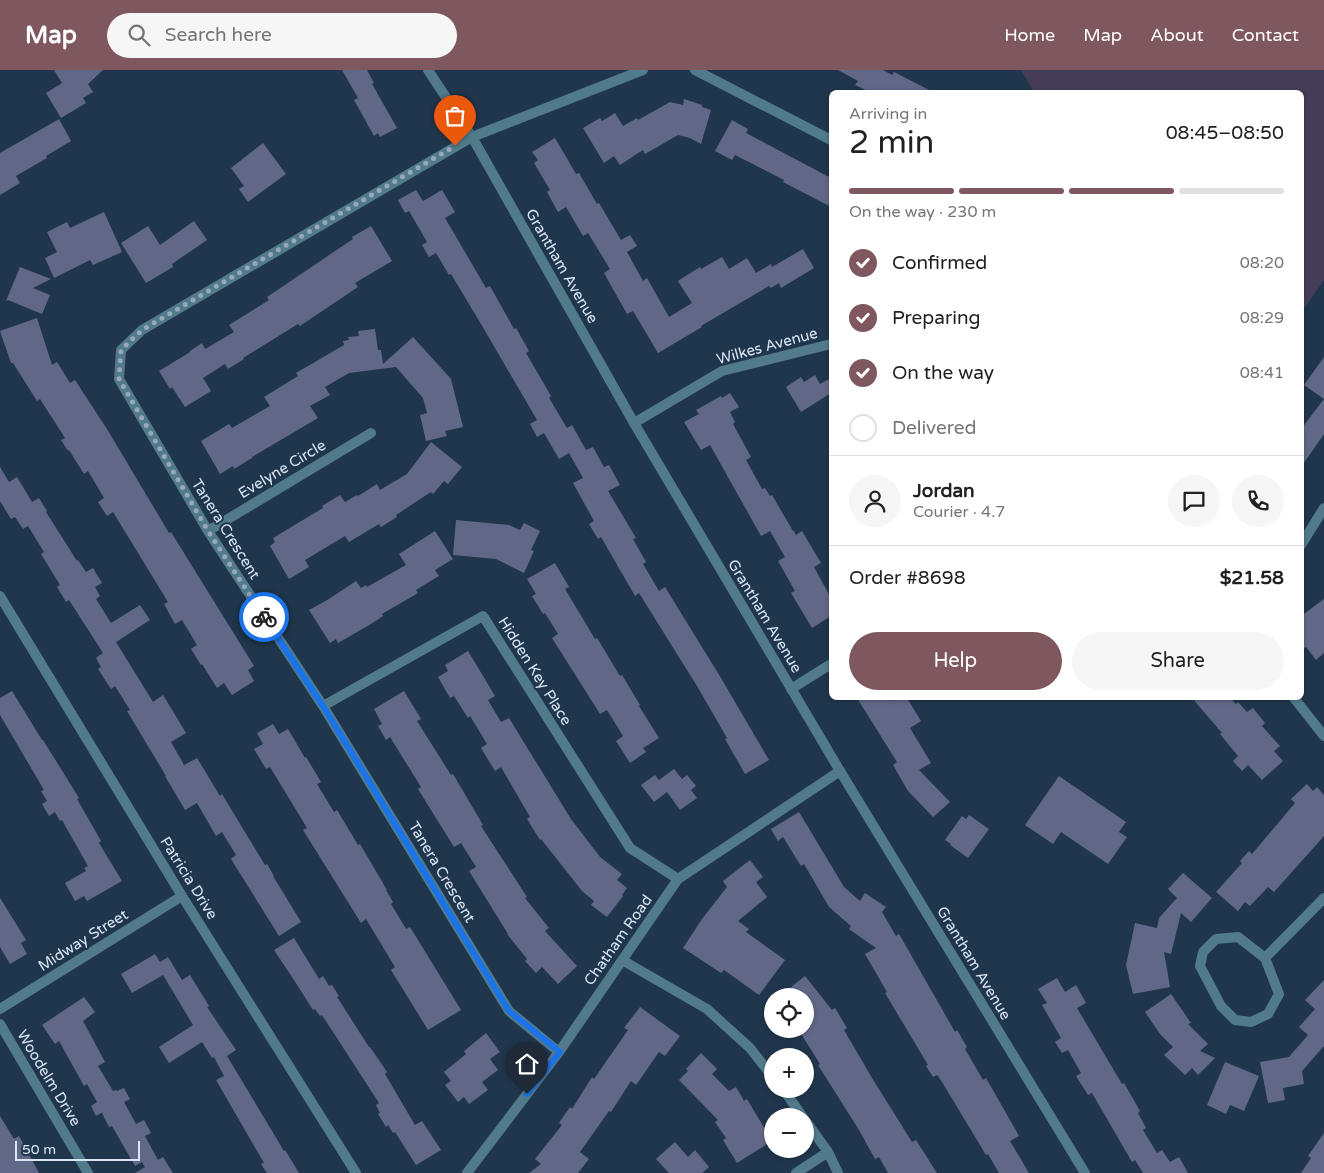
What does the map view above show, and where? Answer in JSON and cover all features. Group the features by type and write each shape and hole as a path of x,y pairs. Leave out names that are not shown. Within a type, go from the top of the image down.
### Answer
{"street":[{"name":"Grantham Avenue","path":"428,70 472,137 634,423 791,689 1085,1173"},
{"name":"Tanera Crescent","path":"560,1052 509,1011 323,706 208,531 119,379 121,350 142,330 472,137 643,70"},
{"path":"695,70 829,139"},
{"name":"Wilkes Avenue","path":"634,423 722,370 829,344"},
{"name":"Evelyne Circle","path":"208,531 371,433"},
{"path":"1304,540 1324,508"},
{"name":"Patricia Drive","path":"0,596 182,896 356,1173"},
{"name":"Hidden Key Place","path":"323,706 483,616 630,848 678,879"},
{"path":"791,689 829,665"},
{"path":"1296,700 1324,736"},
{"name":"Chatham Road","path":"467,1173 560,1052 678,879 840,771"},
{"name":"Midway Street","path":"0,1009 182,896"},
{"path":"1265,958 1324,898"},
{"path":"1238,937 1265,958 1279,994 1268,1014 1251,1022 1235,1020 1221,1006 1200,966 1203,952 1216,938 1238,937"},
{"path":"622,960 707,1009 750,1048 764,1066"},
{"name":"Woodelm Drive","path":"0,1024 88,1173"},
{"path":"814,1133 828,1152 838,1173"},
{"path":"796,1173 828,1152"}],"shaded area":[{"path":"1021,70 1324,70 1324,280 1304,309 1304,90 1033,90"}],"building":[{"path":"54,70 103,70 88,84 93,92 83,98 86,103 61,118 46,93 62,83"},
{"path":"342,70 367,70 374,83 372,84 397,128 380,137 378,133 374,136 354,100 358,98"},
{"path":"838,70 883,70 892,75 894,72 929,90 866,90 855,85 858,81"},
{"path":"684,99 711,110 701,144 690,138 678,135 645,154 643,150 620,165 614,156 604,163 583,128 600,118 602,121 615,113 623,126 670,102 683,105"},
{"path":"59,119 71,141 16,176 20,183 0,195 0,153"},
{"path":"732,120 748,129 746,133 829,177 829,206 735,155 732,160 715,151"},
{"path":"555,138 576,174 579,173 621,240 630,235 637,246 627,252 643,281 647,278 669,317 692,303 678,281 700,267 701,269 722,257 729,269 747,258 756,273 771,264 772,267 803,249 814,268 781,288 779,283 771,288 769,286 658,353 633,311 627,314 604,273 610,269 588,233 583,236 566,207 558,212 547,192 550,190 534,163 538,160 532,152"},
{"path":"263,143 286,174 248,202 239,189 244,186 231,168"},
{"path":"416,190 423,201 442,190 455,212 445,218 486,288 490,286 514,329 516,328 529,351 526,353 567,428 572,425 586,450 593,447 604,467 609,465 620,485 608,491 636,538 633,539 646,562 643,564 659,591 665,587 769,760 745,774 697,686 639,593 635,596 601,537 598,539 589,524 594,521 573,483 583,478 569,453 559,459 544,433 537,437 530,424 537,420 481,324 436,253 429,257 422,245 427,242 409,211 405,213 398,200"},
{"path":"104,212 122,252 93,265 90,260 54,278 45,258 57,252 47,232 67,222 70,228"},
{"path":"194,221 207,240 172,264 173,267 146,283 121,243 148,226 160,245"},
{"path":"371,226 392,261 355,283 358,287 300,326 298,324 228,369 225,364 203,378 211,391 185,407 172,387 170,389 159,371 202,343 205,349 234,332 229,325 269,300 267,297 353,239 352,237"},
{"path":"20,267 51,279 33,288 50,295 42,314 8,300 6,301"},
{"path":"37,318 52,365 57,362 70,383 75,380 254,666 248,670 254,681 232,695 224,683 217,688 201,665 191,649 197,645 182,620 175,624 164,604 168,602 113,512 107,516 98,502 104,498 88,471 84,474 61,440 65,438 40,399 37,401 13,363 11,363 0,331"},
{"path":"375,329 378,350 381,350 383,364 413,337 451,379 463,427 445,431 447,436 426,441 420,415 427,413 423,398 396,367 349,373 325,387 330,395 310,406 318,418 234,469 233,466 220,474 201,441 229,424 232,428 270,406 264,397 298,376 296,373 344,345 343,341 349,340 348,337 359,336 358,331"},
{"path":"1324,357 1324,399 1304,385"},
{"path":"815,375 820,384 829,379 829,394 801,412 786,387 801,377 804,382"},
{"path":"730,393 739,407 730,412 735,422 733,424 751,457 746,460 762,489 765,488 770,496 772,495 796,535 802,531 821,563 814,567 829,594 829,617 812,628 791,593 795,591 778,561 785,557 770,531 761,536 710,445 701,450 684,422 699,414 696,410 721,396 722,398"},
{"path":"1324,399 1324,434 1304,463 1304,425"},
{"path":"431,442 462,467 448,484 444,481 433,494 431,492 381,527 379,524 349,542 345,536 305,560 309,567 289,579 270,546 275,542 273,538 323,508 322,506 340,495 345,502 377,484 380,490 407,474"},
{"path":"0,467 9,482 17,477 32,502 39,498 77,561 86,572 93,568 102,583 95,587 100,596 96,599 111,623 140,605 150,620 116,642 153,702 163,695 186,733 171,742 184,765 197,758 220,796 222,794 265,865 267,864 301,922 279,936 231,859 236,855 222,832 216,836 197,803 185,810 127,711 130,710 115,686 111,689 98,669 101,667 96,658 103,653 69,600 66,602 57,587 60,585 41,554 44,552 28,526 23,529 15,517 11,519 0,501"},
{"path":"456,520 509,525 520,530 524,523 540,531 531,550 534,551 524,573 496,559 453,555"},
{"path":"435,531 453,559 435,570 439,576 416,590 418,593 382,614 383,616 371,624 338,643 336,639 330,643 309,610 356,581 361,588 366,585 367,587 406,565 399,554"},
{"path":"555,563 569,587 565,589 595,639 597,638 620,676 622,675 659,738 643,748 646,752 630,763 616,741 623,736 607,710 600,714 552,638 558,634 532,596 536,594 527,579"},
{"path":"1324,599 1324,653 1316,660 1306,647 1304,648 1304,614"},
{"path":"468,651 495,696 488,700 501,722 509,718 571,819 600,857 622,874 617,880 627,888 607,917 591,905 594,901 582,891 540,840 527,819 530,817 501,767 495,771 481,748 487,744 470,716 468,718 454,696 450,698 438,677 448,671 445,665"},
{"path":"12,691 79,798 77,799 101,841 99,843 122,881 87,901 84,896 75,901 65,883 86,871 84,868 88,866 62,820 60,821 55,812 49,816 42,804 47,801 41,791 44,790 0,715 0,698"},
{"path":"404,691 421,719 417,721 451,775 453,774 483,825 481,826 527,897 525,898 549,928 545,931 577,966 558,984 542,967 536,973 525,961 527,959 507,934 469,871 476,867 461,843 454,847 418,789 421,787 390,737 386,740 378,726 382,724 374,709"},
{"path":"858,700 908,700 921,721 910,728 931,763 919,770 950,802 933,817 908,791 893,765 897,762"},
{"path":"1194,700 1232,700 1236,704 1238,702 1247,712 1253,708 1265,723 1262,726 1280,746 1274,751 1283,761 1262,780 1248,765 1242,771 1233,761 1238,756 1220,734 1222,733"},
{"path":"273,724 279,734 288,729 321,782 317,784 334,812 337,810 358,845 360,844 387,890 393,902 391,904 406,929 410,927 461,1010 428,1030 391,970 395,967 366,919 361,923 303,830 307,828 270,767 266,769 254,749 263,744 257,733"},
{"path":"674,769 682,779 687,775 696,786 691,790 697,798 680,810 667,792 654,802 641,785 655,775 659,780"},
{"path":"1059,776 1126,822 1119,832 1127,837 1108,864 1061,832 1053,844 1025,825"},
{"path":"1307,784 1313,791 1317,787 1324,795 1324,836 1274,892 1268,887 1250,906 1245,902 1238,911 1216,892 1242,863 1240,861 1249,851 1252,854 1295,803 1291,799"},
{"path":"799,812 844,887 860,901 865,893 886,907 882,912 896,936 899,934 955,1032 957,1030 967,1047 965,1049 983,1080 986,1078 1019,1136 1010,1141 1029,1173 999,1173 942,1082 937,1075 933,1077 926,1066 928,1065 885,993 887,992 865,954 876,948 849,929 851,926 829,907 804,864 801,866 783,837 778,841 771,829"},
{"path":"969,815 989,829 968,858 945,840 962,816 966,819"},
{"path":"750,860 763,877 756,882 767,897 738,921 749,929 746,932 785,960 759,995 724,970 721,973 683,948 702,919 727,887 723,881"},
{"path":"1183,873 1212,898 1191,922 1181,913 1171,954 1164,952 1170,987 1133,994 1126,965 1135,923 1157,928 1159,918 1177,898 1168,889"},
{"path":"0,898 26,940 21,943 27,954 10,964 0,947"},
{"path":"294,938 319,979 323,976 329,986 332,985 339,996 337,997 387,1072 385,1074 415,1125 422,1121 441,1150 416,1165 395,1132 393,1133 388,1125 386,1127 378,1114 380,1113 376,1105 379,1103 322,1015 320,1016 315,1009 313,1010 274,950"},
{"path":"155,954 160,962 168,957 182,980 190,975 209,1006 207,1007 236,1050 227,1056 299,1173 267,1173 261,1164 264,1163 216,1080 224,1076 214,1057 212,1058 202,1042 169,1063 159,1047 193,1025 163,975 132,993 121,974"},
{"path":"805,976 832,1010 835,1008 847,1028 844,1030 872,1078 912,1142 916,1140 937,1173 888,1173 879,1157 875,1159 818,1065 820,1064 814,1054 814,1048 810,1048 804,1038 814,1038 814,988 790,988"},
{"path":"1057,978 1065,992 1076,985 1086,1003 1077,1008 1140,1111 1138,1113 1146,1128 1143,1130 1157,1153 1162,1150 1170,1162 1179,1157 1188,1173 1143,1173 1135,1160 1132,1162 1092,1093 1088,1095 1076,1076 1081,1073 1068,1050 1062,1053 1055,1042 1061,1038 1042,1005 1047,1003 1038,989"},
{"path":"1324,980 1324,1046 1302,1071 1304,1084 1283,1088 1285,1100 1268,1103 1260,1062 1289,1057 1308,1035 1299,1027 1315,1009 1305,1000"},
{"path":"1171,994 1191,1023 1188,1024 1208,1044 1200,1051 1215,1058 1198,1075 1192,1068 1185,1075 1164,1055 1173,1047 1160,1034 1145,1012"},
{"path":"84,997 95,1012 83,1021 105,1062 98,1066 113,1091 124,1088 130,1099 124,1102 136,1124 144,1120 151,1133 145,1136 158,1160 163,1157 173,1173 135,1173 145,1167 142,1162 135,1166 112,1126 109,1127 103,1112 96,1116 91,1106 97,1102 87,1084 84,1086 59,1041 55,1044 42,1025"},
{"path":"640,1007 680,1036 665,1056 659,1052 636,1085 631,1081 611,1112 609,1111 580,1152 589,1159 578,1173 529,1173 541,1164 535,1159 562,1125 559,1123 570,1107 572,1109 592,1077 594,1079 628,1030 624,1028"},
{"path":"486,1033 500,1052 490,1059 498,1070 482,1082 488,1090 469,1104 464,1097 458,1102 445,1085 451,1081 444,1072 466,1054 464,1051"},
{"path":"701,1053 717,1069 712,1074 729,1091 736,1087 744,1101 747,1099 764,1128 764,1146 737,1163 723,1140 726,1138 715,1122 718,1120 679,1080 688,1071 686,1069"},
{"path":"1225,1062 1259,1076 1244,1111 1230,1105 1226,1114 1207,1105"},
{"path":"0,1116 14,1139 19,1136 39,1173 0,1173"},
{"path":"1324,1133 1324,1173 1301,1173 1311,1158 1308,1156"},
{"path":"675,1142 688,1157 695,1150 709,1167 702,1173 669,1173 656,1159"}],"way so far":[{"path":"264,617 208,531 119,379 121,350 142,330 455,146"}],"route":[{"path":"264,617 323,706 509,1011 560,1052 527,1094"}]}
